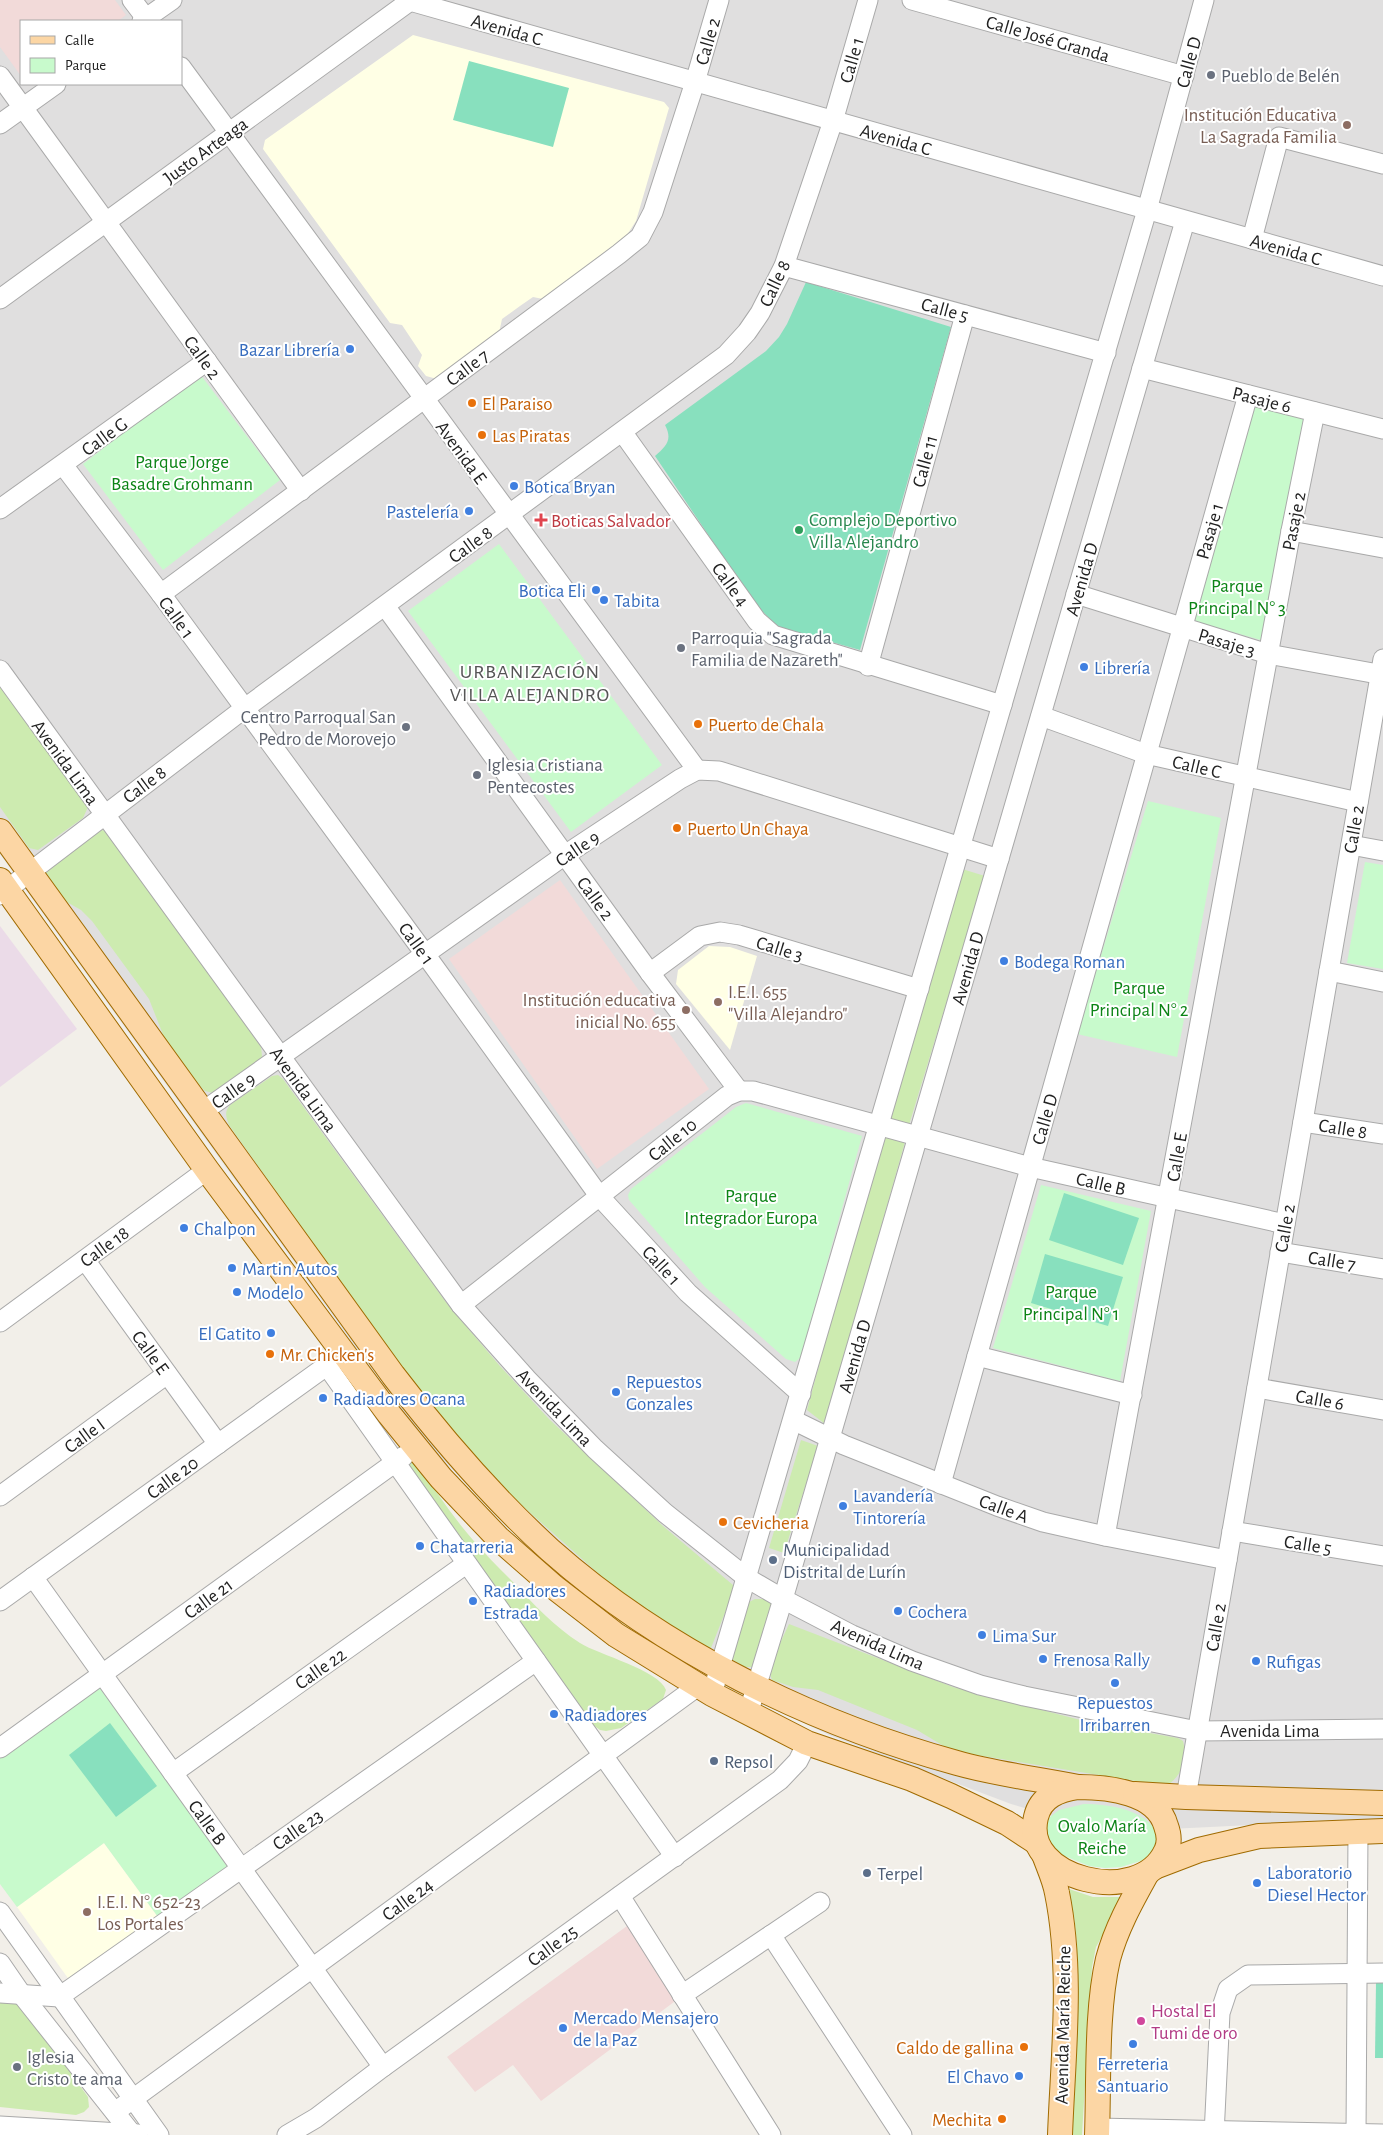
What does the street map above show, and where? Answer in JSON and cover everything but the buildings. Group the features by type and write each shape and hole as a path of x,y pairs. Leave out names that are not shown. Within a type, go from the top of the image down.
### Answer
{"main road":[{"path":"0,831 393,1375 483,1484 551,1551 595,1586 660,1633 756,1687 895,1745 960,1764 1078,1787"},
{"path":"2,888 207,1170 335,1360 468,1508 498,1538 554,1587 616,1635 705,1690 807,1743 912,1778 1007,1823 1069,1872 1081,1878 1097,1882 1131,1880 1199,1850 1259,1836 1383,1831"},
{"path":"1040,1850 1033,1826 1037,1812 1047,1798 1062,1789 1078,1787 1110,1788 1140,1798 1154,1806 1164,1819 1169,1834 1167,1850 1151,1870"},
{"path":"1125,1793 1186,1797 1383,1802"},
{"name":"Avenida María Reiche","path":"1040,1850 1057,1892 1063,1938 1066,1997 1060,2135"},
{"name":"Avenida María Reiche","path":"1097,2131 1102,2006 1108,1959 1121,1922 1151,1870"}],"street":[{"path":"132,0 145,20 172,0"},
{"name":"Calle 2","path":"695,82 719,0"},
{"name":"Calle 1","path":"833,121 868,0"},
{"name":"Calle José Granda","path":"912,0 1184,76"},
{"name":"Calle D","path":"1147,210 1204,0"},
{"name":"Avenida C","path":"409,1 464,8 695,82 1383,276"},
{"name":"Justo Arteaga","path":"0,300 409,1"},
{"path":"182,68 229,132"},
{"name":"Calle 2","path":"0,76 302,491"},
{"name":"Calle 7","path":"160,594 302,491 640,237 653,212 695,82"},
{"path":"0,124 55,85"},
{"name":"Calle 8","path":"2,888 30,872 245,708 726,355 748,332 784,266 833,121"},
{"name":"Avenida E","path":"229,132 696,770"},
{"path":"1252,239 1280,137 1383,164"},
{"path":"705,1690 721,1668 1147,210"},
{"name":"Avenida D","path":"748,1714 1185,221"},
{"name":"Calle 5","path":"784,266 1106,353"},
{"name":"Calle 11","path":"868,666 965,314"},
{"name":"Calle G","path":"0,509 207,362"},
{"name":"Pasaje 6","path":"1142,368 1383,429"},
{"name":"Pasaje 1","path":"1146,754 1248,395"},
{"name":"Pasaje 2","path":"1246,777 1315,412"},
{"name":"Calle 4","path":"623,432 757,621 773,635 868,666 1002,705"},
{"name":"Calle 1","path":"63,465 245,708 600,1197 688,1294 801,1394"},
{"path":"1291,532 1383,548"},
{"name":"Pasaje 3","path":"1076,594 1268,654 1382,670"},
{"name":"Calle 2","path":"385,606 650,973 739,1091"},
{"name":"Avenida Lima","path":"0,670 103,815 461,1305 527,1379 595,1449 665,1513 747,1578 852,1635 912,1661 980,1685 1024,1696 1198,1730 1383,1729"},
{"name":"Calle 2","path":"1186,1797 1382,670"},
{"name":"Calle C","path":"1041,716 1146,754 1358,802"},
{"name":"Calle D","path":"941,1484 1146,754"},
{"path":"696,770 719,771 999,859"},
{"name":"Calle 9","path":"202,1112 565,855 696,770"},
{"name":"Calle E","path":"1105,1536 1246,777"},
{"path":"1351,845 1383,851"},
{"name":"Calle 3","path":"650,973 700,936 720,932 739,935 919,989"},
{"path":"1329,971 1383,982"},
{"path":"739,1091 753,1091 918,1138"},
{"name":"Calle 10","path":"461,1305 727,1096 739,1091"},
{"name":"Calle 8","path":"1303,1122 1383,1134"},
{"name":"Calle B","path":"918,1138 1030,1167 1285,1224"},
{"name":"Calle 18","path":"0,1322 207,1170"},
{"name":"Calle 7","path":"1280,1252 1383,1269"},
{"name":"Calle E","path":"85,1260 218,1444"},
{"path":"977,1356 1132,1395"},
{"path":"335,1360 395,1463 675,1857"},
{"name":"Calle 20","path":"0,1601 335,1360"},
{"name":"Calle I","path":"0,1496 168,1374"},
{"name":"Calle 6","path":"1257,1388 1383,1410"},
{"name":"Calle A","path":"793,1420 830,1438 941,1484 1043,1522 1227,1560"},
{"name":"Calle 21","path":"0,1748 415,1448"},
{"name":"Calle 5","path":"1232,1531 1383,1556"},
{"name":"Calle 22","path":"173,1773 466,1564"},
{"name":"Calle B","path":"33,1577 383,2067"},
{"name":"Calle 23","path":"59,1997 536,1661"},
{"name":"Calle 24","path":"115,2112 603,1756 705,1690"},
{"name":"Calle 25","path":"287,2135 316,2118 383,2067 780,1780 798,1761 807,1743"},
{"path":"1356,2134 1358,1832"},
{"path":"620,1896 771,2135"},
{"path":"682,1995 820,1902"},
{"path":"0,1912 159,2135"},
{"path":"771,1935 902,2135"},
{"path":"0,1963 22,1995 115,2112 140,2134"},
{"path":"1214,2133 1220,2013 1228,1989 1248,1975 1383,1973"},
{"path":"0,1993 59,1997"},
{"path":"0,2126 140,2134"},
{"path":"1097,2131 1383,2134"}],"shaded area":[{"path":"0,0 1383,0 1383,1821 1356,1820 1107,1832 1011,1804 829,1735 733,1689 624,1622 536,1556 419,1435 0,854"},
{"path":"0,0 115,0 126,15 119,20 20,20 20,75 0,47"},
{"path":"413,35 664,102 669,108 636,221 623,241 543,299 533,297 502,319 499,333 437,379 426,376 418,366 422,355 402,325 390,323 263,149 265,140"},
{"path":"560,880 709,1089 597,1169 449,959"},
{"path":"0,926 77,1029 0,1087"},
{"name":"I.E.I. 655 \"Villa Alejandro\"","path":"709,946 730,947 757,956 730,1050 676,984 678,970"},
{"name":"I.E.I. N° 652-23 Los Portales","path":"104,1843 158,1917 70,1981 17,1907"},
{"name":"Mercado Mensajero de la Paz","path":"627,1926 678,1999 541,2101 513,2065 475,2092 447,2057"}],"green space":[{"path":"469,61 569,88 553,147 453,120"},
{"name":"Complejo Deportivo Villa Alejandro","path":"806,282 951,327 860,650 778,627 755,604 655,456 668,439 665,425 766,351 779,337"},
{"name":"Parque Jorge Basadre Grohmann","path":"200,374 280,480 163,570 83,464"},
{"name":"Parque Principal N° 3","path":"1252,402 1304,419 1264,641 1194,621"},
{"path":"499,544 662,765 571,832 408,611"},
{"path":"0,683 88,807 83,818 38,850 29,848 0,807"},
{"name":"Parque Principal N° 2","path":"1148,801 1221,818 1177,1057 1077,1034"},
{"path":"99,829 108,832 261,1047 262,1056 259,1062 213,1093 205,1091 200,1086 164,1037 149,999 92,921 81,910 65,901 46,873 48,866"},
{"path":"1365,862 1383,865 1383,969 1347,963"},
{"path":"962,869 985,876 909,1125 886,1118"},
{"path":"278,1075 283,1079 448,1305 499,1365 549,1419 663,1526 733,1585 734,1590 711,1648 705,1648 618,1591 489,1476 436,1416 229,1125 226,1115 230,1105 272,1076"},
{"name":"Parque Integrador Europa","path":"746,1103 862,1136 801,1357 795,1362 786,1359 705,1287 629,1200 628,1195 631,1189 736,1107"},
{"path":"881,1135 905,1142 825,1424 807,1410"},
{"name":"Parque Principal N° 1","path":"1041,1185 1151,1211 1120,1381 993,1348"},
{"path":"1064,1193 1139,1218 1123,1265 1049,1240"},
{"path":"1045,1254 1123,1277 1108,1326 1031,1303"},
{"path":"801,1440 818,1446 784,1553 769,1548"},
{"path":"415,1460 442,1501 465,1530 545,1615 580,1643 652,1676 666,1690 663,1699 621,1728 606,1731 600,1730 593,1725 406,1466"},
{"path":"755,1599 764,1599 772,1604 758,1661 752,1667 745,1667 733,1660 733,1655 749,1602"},
{"path":"789,1624 953,1687 1092,1723 1178,1738 1183,1741 1185,1755 1182,1767 1172,1782 1166,1786 952,1751 917,1730 818,1690 793,1687 772,1680 768,1669"},
{"path":"97,1684 228,1866 158,1917 104,1843 17,1907 0,1884 0,1755"},
{"path":"110,1723 157,1786 116,1817 69,1755"},
{"name":"Ovalo María Reiche","path":"1084,1804 1117,1807 1139,1815 1148,1822 1155,1830 1159,1840 1147,1859 1121,1867 1105,1868 1089,1866 1060,1854 1050,1845 1045,1827 1050,1817 1059,1810"},
{"path":"1066,1888 1093,1897 1121,1897 1122,1901 1096,1947 1092,1967 1082,2135 1067,2135 1077,1943 1074,1916"},
{"path":"1376,1982 1383,1982 1383,2058 1375,2058"},
{"path":"0,2002 15,2002 26,2010 88,2097 89,2107 84,2112 76,2115 0,2107"}],"place":[{"name":"Pueblo de Belén","path":"1211,75"},
{"name":"Institución Educativa La Sagrada Familia","path":"1347,125"},
{"name":"Bazar Librería","path":"350,349"},
{"name":"El Paraiso","path":"472,403"},
{"name":"Las Piratas","path":"482,435"},
{"name":"Botica Bryan","path":"514,486"},
{"name":"Pastelería","path":"469,511"},
{"name":"Boticas Salvador","path":"541,520"},
{"name":"Complejo Deportivo Villa Alejandro","path":"799,530"},
{"name":"Botica Eli","path":"596,590"},
{"name":"Tabita","path":"604,600"},
{"name":"Parroquia \"Sagrada Familia de Nazareth\"","path":"681,648"},
{"name":"Librería","path":"1084,667"},
{"name":"Puerto de Chala","path":"698,724"},
{"name":"Centro Parroqual San Pedro de Morovejo","path":"406,727"},
{"name":"Iglesia Cristiana Pentecostes","path":"477,775"},
{"name":"Puerto Un Chaya","path":"677,828"},
{"name":"Bodega Roman","path":"1004,961"},
{"name":"I.E.I. 655 \"Villa Alejandro\"","path":"718,1002"},
{"name":"Institución educativa inicial No. 655","path":"686,1010"},
{"name":"Chalpon","path":"184,1228"},
{"name":"Martin Autos","path":"232,1268"},
{"name":"Modelo","path":"237,1292"},
{"name":"El Gatito","path":"271,1333"},
{"name":"Mr. Chicken's","path":"270,1354"},
{"name":"Repuestos Gonzales","path":"616,1392"},
{"name":"Radiadores Ocana","path":"323,1398"},
{"name":"Lavandería Tintorería","path":"843,1506"},
{"name":"Cevicheria","path":"723,1522"},
{"name":"Chatarreria","path":"420,1546"},
{"name":"Municipalidad Distrital de Lurín","path":"773,1560"},
{"name":"Radiadores Estrada","path":"473,1601"},
{"name":"Cochera","path":"898,1611"},
{"name":"Lima Sur","path":"982,1635"},
{"name":"Frenosa Rally","path":"1043,1659"},
{"name":"Rufigas","path":"1256,1661"},
{"name":"Repuestos Irribarren","path":"1115,1683"},
{"name":"Radiadores","path":"554,1714"},
{"name":"Repsol","path":"714,1761"},
{"name":"Terpel","path":"867,1873"},
{"name":"Laboratorio Diesel Hector","path":"1257,1883"},
{"name":"I.E.I. N° 652-23 Los Portales","path":"87,1912"},
{"name":"Hostal El Tumi de oro","path":"1141,2021"},
{"name":"Mercado Mensajero de la Paz","path":"563,2028"},
{"name":"Ferreteria Santuario","path":"1133,2044"},
{"name":"Caldo de gallina","path":"1024,2047"},
{"name":"Iglesia Cristo te ama","path":"17,2067"},
{"name":"El Chavo","path":"1019,2076"},
{"name":"Mechita","path":"1002,2119"}],"district":[{"name":"URBANIZACIÓN VILLA ALEJANDRO","path":"530,682"}]}
